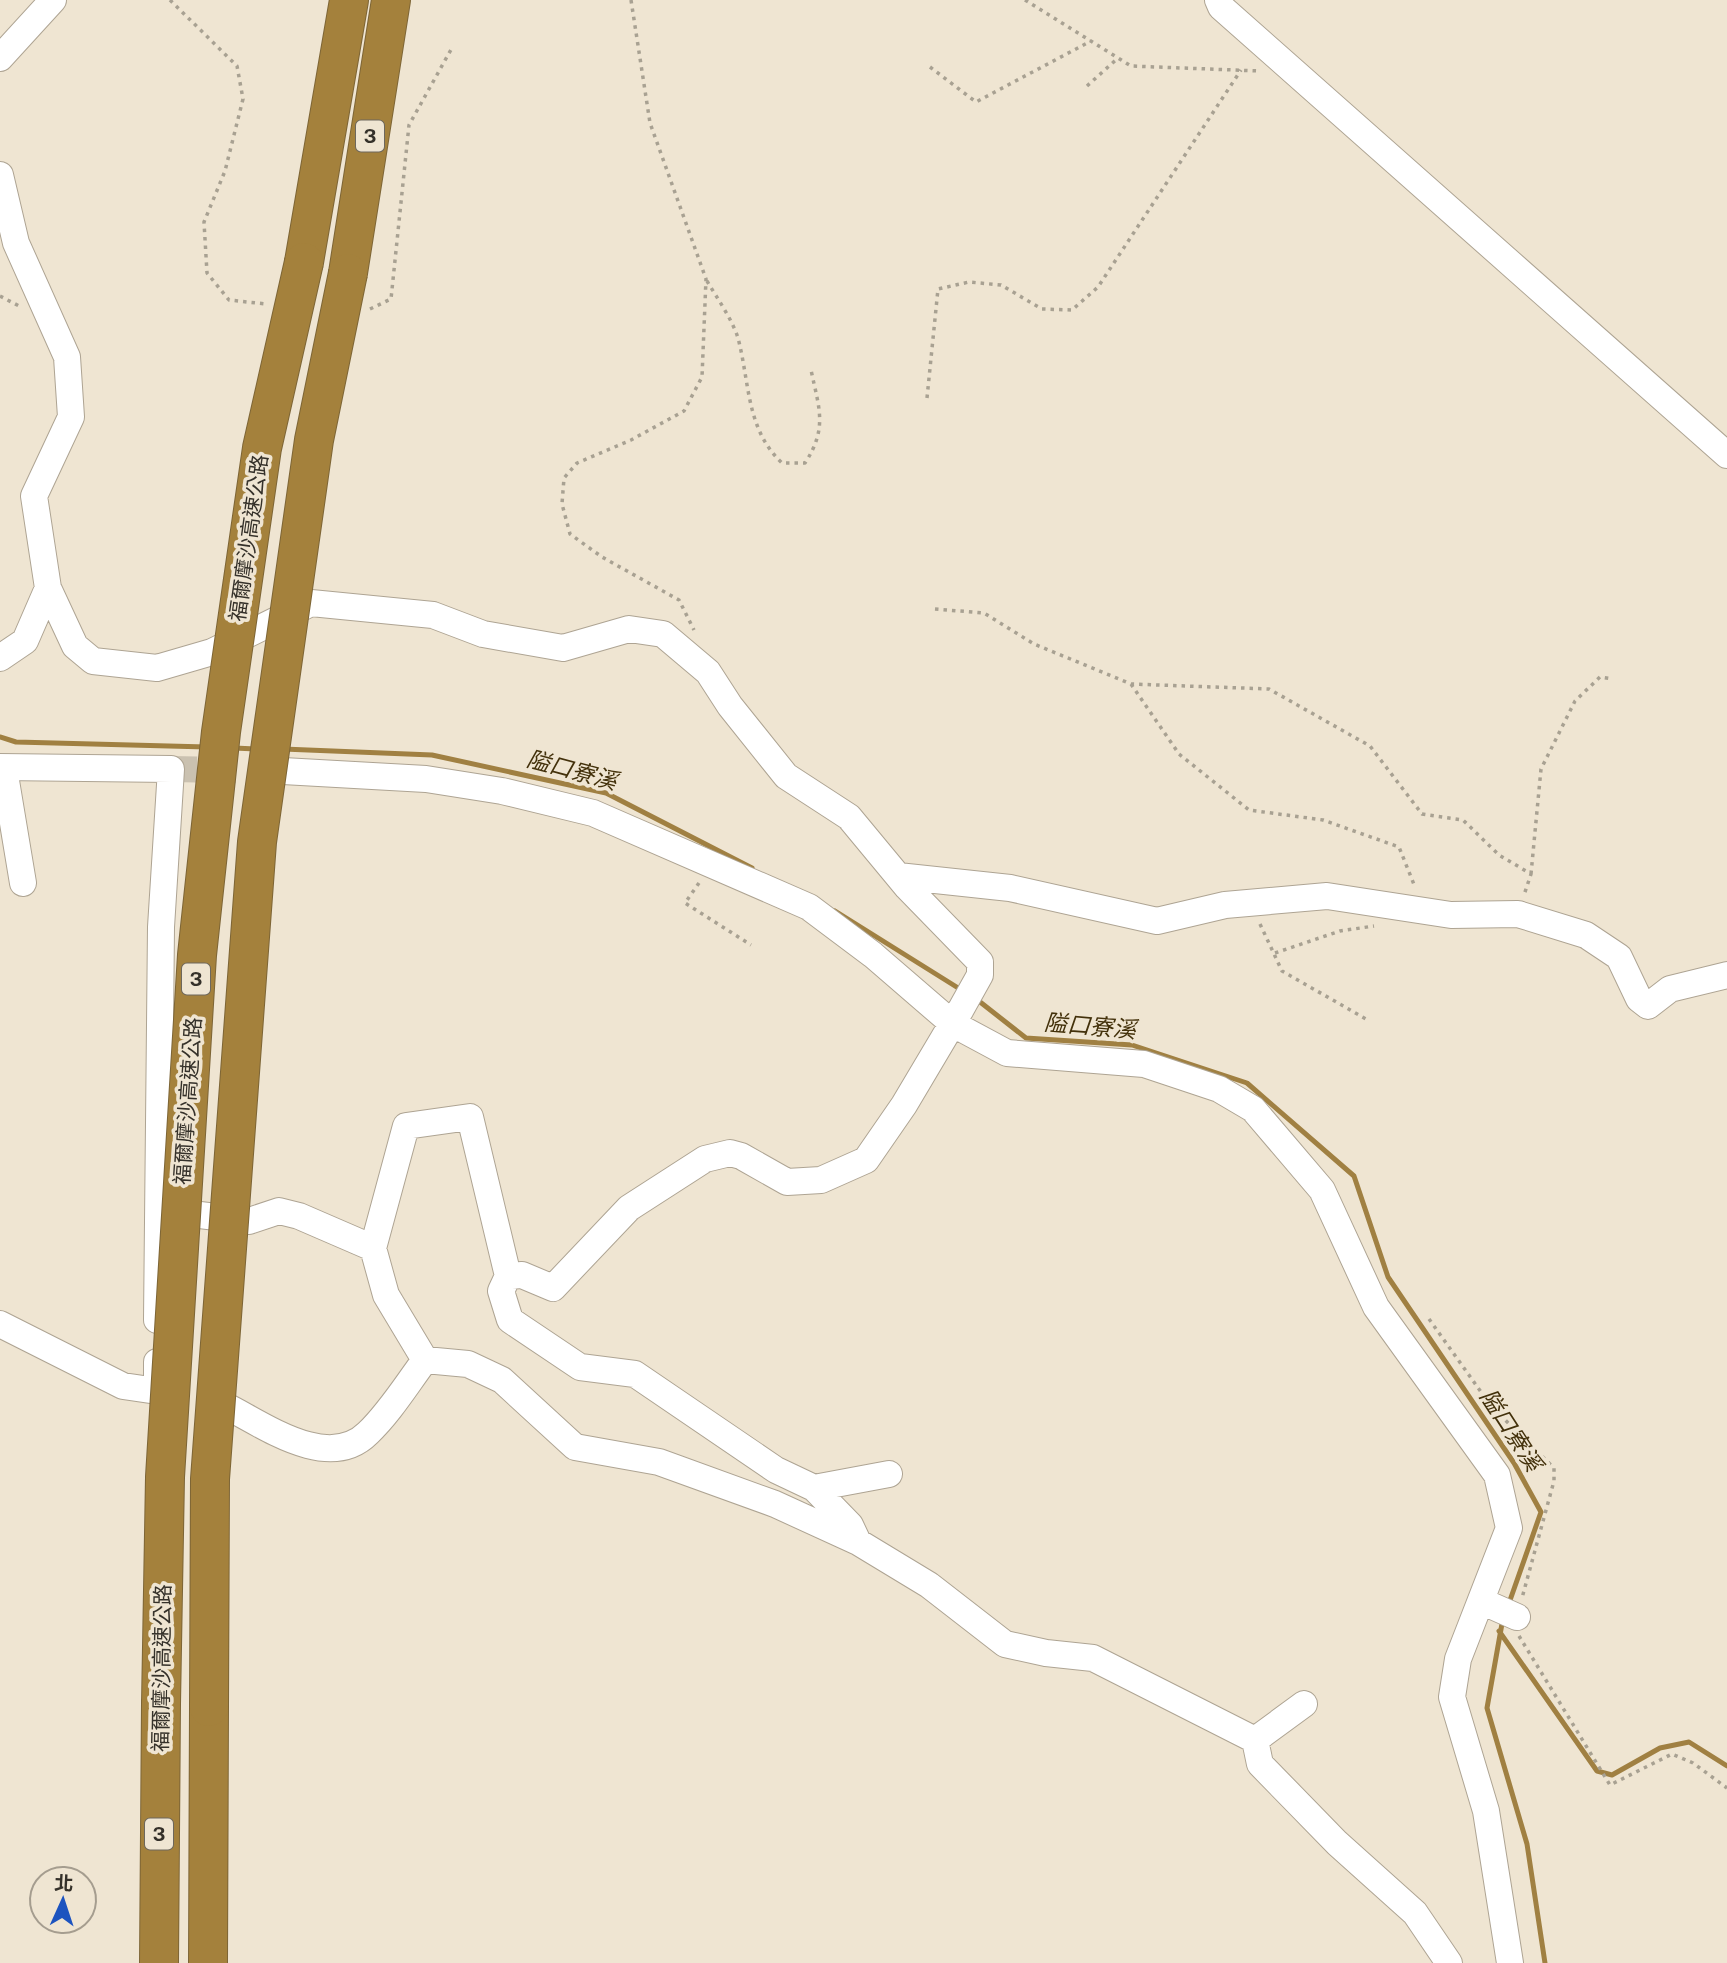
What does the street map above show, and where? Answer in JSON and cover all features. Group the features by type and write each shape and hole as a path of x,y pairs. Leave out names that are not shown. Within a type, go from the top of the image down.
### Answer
{"highway":[{"name":"福爾摩沙高速公路","path":"159,1963 165,1477 197,955 221,732 262,448 304,262 349,0"},
{"name":"3","path":"208,1963 210,1479 257,842 314,440 348,273 391,0"}],"lane":[{"path":"0,58 52,0"},
{"path":"1218,0 1221,7 1294,73 1727,455"},
{"path":"0,175 16,243 67,357 71,417 34,496 48,588 75,646 93,661 157,668 212,653 311,603 433,615 483,634 563,648 629,629 663,634 708,672 730,706 786,776 849,817 898,876 980,962 981,975 976,984 904,1105 866,1160 821,1180 787,1182 741,1156 730,1153 705,1159 629,1208 553,1288 522,1275 508,1276"},
{"path":"0,658 25,641 48,588"},
{"path":"0,1324 123,1386 157,1391 162,927 171,769 2,768 23,883"},
{"path":"283,771 426,779 502,791 593,813 809,907 1007,1052 1144,1064 1219,1089 1254,1109 1322,1190 1376,1307 1497,1475 1508,1528 1502,1610 1458,1659 1452,1697 1486,1811 1510,1963"},
{"path":"898,876 1010,888 1157,921 1225,905 1327,896 1451,915 1518,914 1586,935 1619,957 1640,999 1648,1006 1670,989 1727,975"},
{"path":"425,1360 386,1295 373,1248 406,1126 470,1116 508,1276 501,1291 510,1320 580,1367 635,1374 776,1470 814,1488 850,1525 858,1542"},
{"path":"158,1209 249,1221 279,1211 299,1216 373,1248"},
{"path":"228,1407 307,1446 341,1447 367,1435 425,1360"},
{"path":"425,1360 468,1364 502,1380 575,1447 659,1462 691,1472 775,1504 858,1542 929,1585 1005,1644 1046,1653 1093,1658 1255,1740"},
{"path":"814,1488 889,1475"},
{"path":"1255,1740 1304,1704"},
{"path":"1255,1740 1260,1764 1337,1843 1415,1913 1449,1963"}],"path":[{"path":"631,0 650,123 706,279 737,335 751,408 764,446 782,463 805,463 817,445 821,420 811,370"},
{"path":"1026,0 1131,66 1294,73"},
{"path":"930,67 976,102 1091,41"},
{"path":"1087,86 1118,58"},
{"path":"927,398 938,289 969,282 1001,285 1042,309 1072,310 1098,288 1241,70"},
{"path":"706,279 702,377 684,411 631,440 577,463 564,478 562,504 570,534 602,557 679,600 697,637 708,672"},
{"path":"935,609 984,613 1034,644 1131,684 1269,689 1370,747 1422,814 1464,820 1499,855 1531,874"},
{"path":"1518,914 1531,874 1541,769 1575,701 1600,677 1613,679"},
{"path":"1131,684 1179,754 1249,810 1323,820 1399,847 1418,895 1413,910"},
{"path":"712,864 685,903 751,945"},
{"path":"1250,903 1282,971 1366,1018"},
{"path":"1275,953 1340,931 1376,926"},
{"path":"1429,1319 1491,1406 1554,1468 1554,1481 1502,1610 1610,1785 1672,1754 1693,1763 1727,1788"}],"waterway":[{"name":"隘口寮溪","path":"0,737 16,742 207,747"},
{"name":"隘口寮溪","path":"234,748 256,749"},
{"name":"隘口寮溪","path":"283,749 432,755 606,793 752,868"},
{"name":"隘口寮溪","path":"835,911 963,991"},
{"name":"隘口寮溪","path":"975,998 1026,1038 1132,1045 1247,1083 1354,1176 1388,1277 1514,1463 1541,1512 1508,1606"},
{"name":"隘口寮溪","path":"1503,1618 1487,1708 1527,1844 1545,1963"},
{"path":"1499,1631 1597,1771 1612,1775 1660,1748 1689,1742 1727,1766"}],"tunnel":[{"path":"171,769 282,771"}]}
